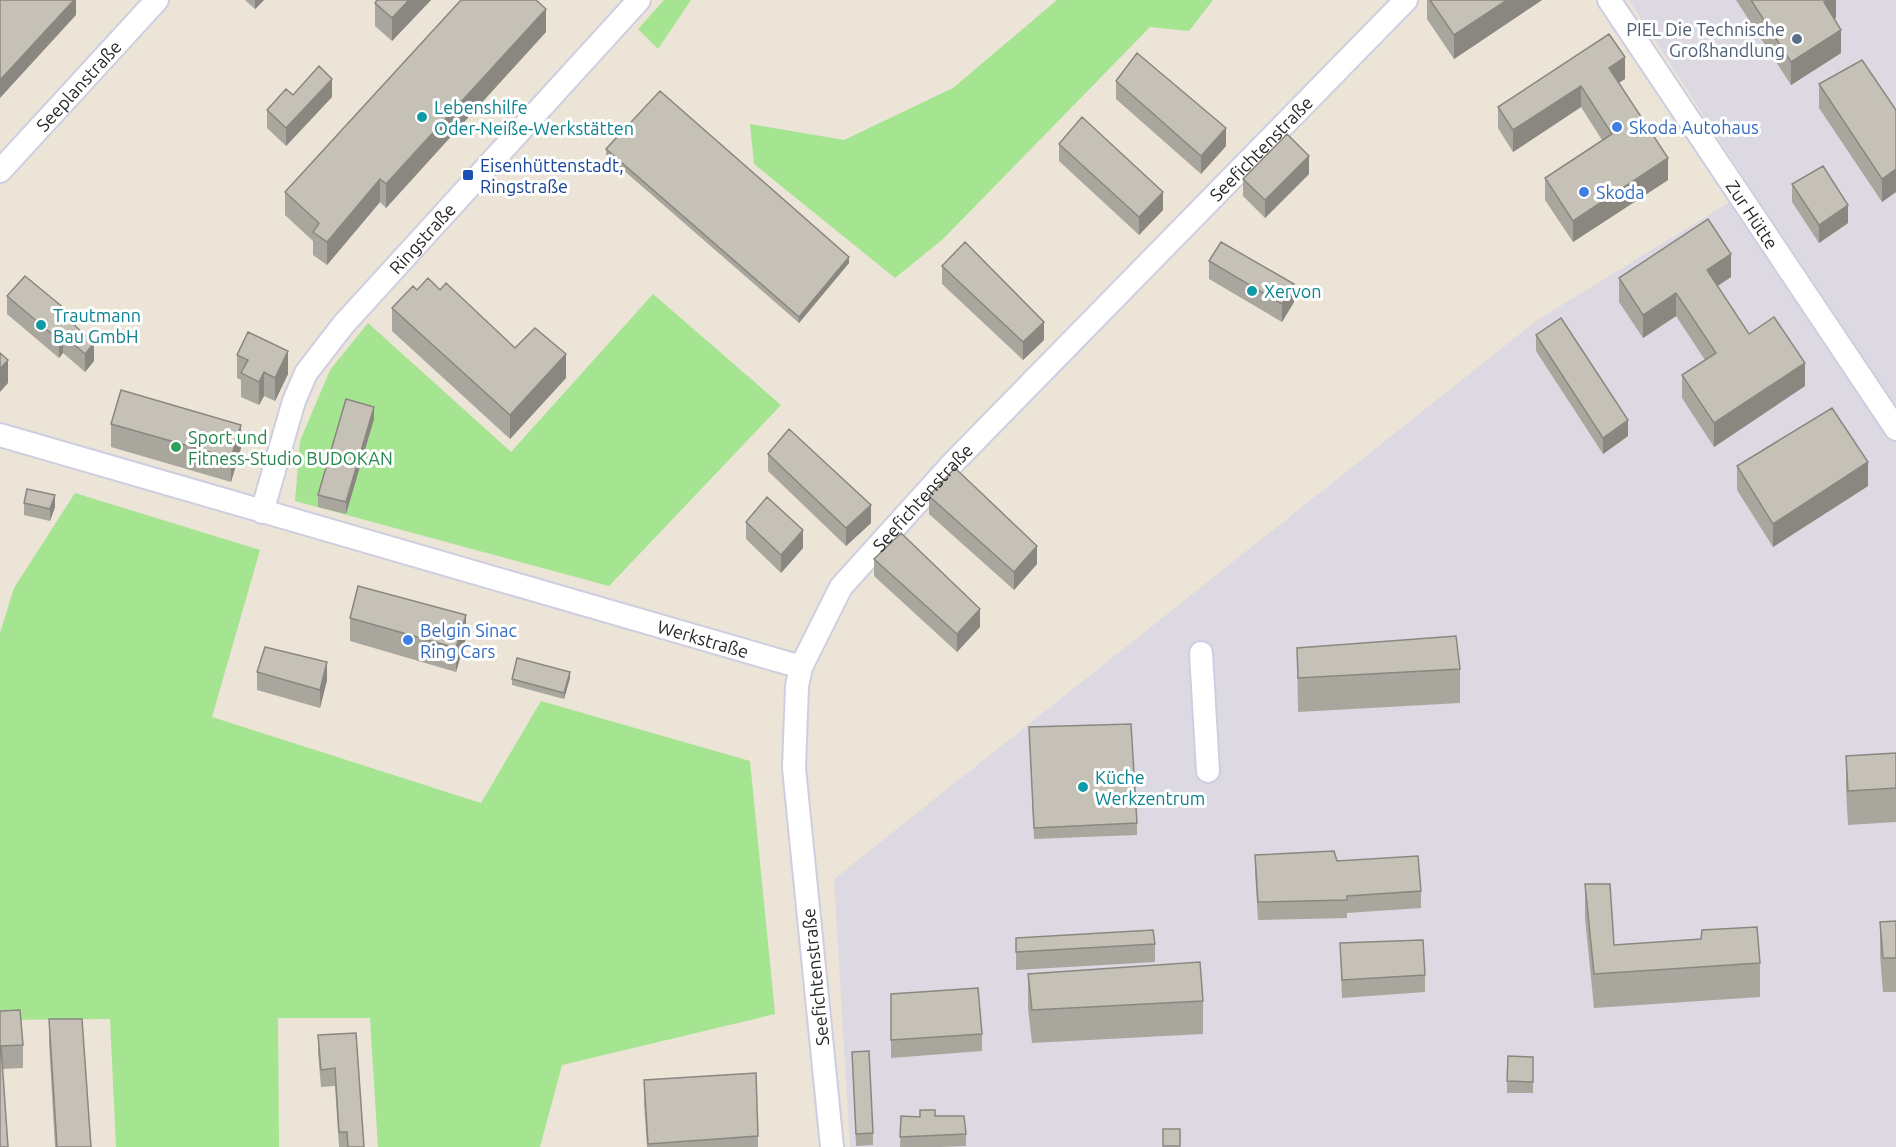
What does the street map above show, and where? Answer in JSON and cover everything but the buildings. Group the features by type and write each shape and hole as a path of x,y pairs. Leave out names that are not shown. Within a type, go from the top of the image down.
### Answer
{"street":[{"name":"Seeplanstraße","path":"0,171 157,0"},
{"name":"Ringstraße","path":"262,512 294,401 306,373 343,325 639,0"},
{"name":"Seefichtenstraße","path":"832,1147 794,768 797,686 801,667 840,587 936,482 1406,0"},
{"name":"Zur Hütte","path":"1609,0 1896,429"},
{"path":"0,435 262,512"},
{"name":"Werkstraße","path":"262,512 801,667"},
{"path":"1201,653 1208,771"}],"shaded area":[{"path":"1629,0 1896,0 1896,1147 850,1147 834,879 1536,321 1751,189"}],"green space":[{"path":"664,0 691,0 658,49 638,29"},
{"path":"1057,0 1213,0 1189,31 1150,27 943,239 895,278 754,164 750,124 844,140 953,88"},
{"path":"653,294 781,405 609,586 295,501 300,441 330,370 368,323 511,452"},
{"path":"75,493 260,550 212,717 481,803 541,701 750,761 775,1014 562,1065 540,1147 378,1147 370,1018 278,1018 279,1147 116,1147 110,1019 0,1020 0,633 14,588"}],"place":[{"name":"PIEL Die Technische Großhandlung","path":"1797,39"},
{"name":"Lebenshilfe Oder-Neiße-Werkstätten","path":"422,117"},
{"name":"Skoda Autohaus","path":"1617,127"},
{"name":"Eisenhüttenstadt, Ringstraße","path":"468,175"},
{"name":"Skoda","path":"1584,192"},
{"name":"Xervon","path":"1252,291"},
{"name":"Trautmann Bau GmbH","path":"41,325"},
{"name":"Sport und Fitness-Studio BUDOKAN","path":"176,447"},
{"name":"Belgin Sinac Ring Cars","path":"408,640"},
{"name":"Küche Werkzentrum","path":"1083,787"}]}
